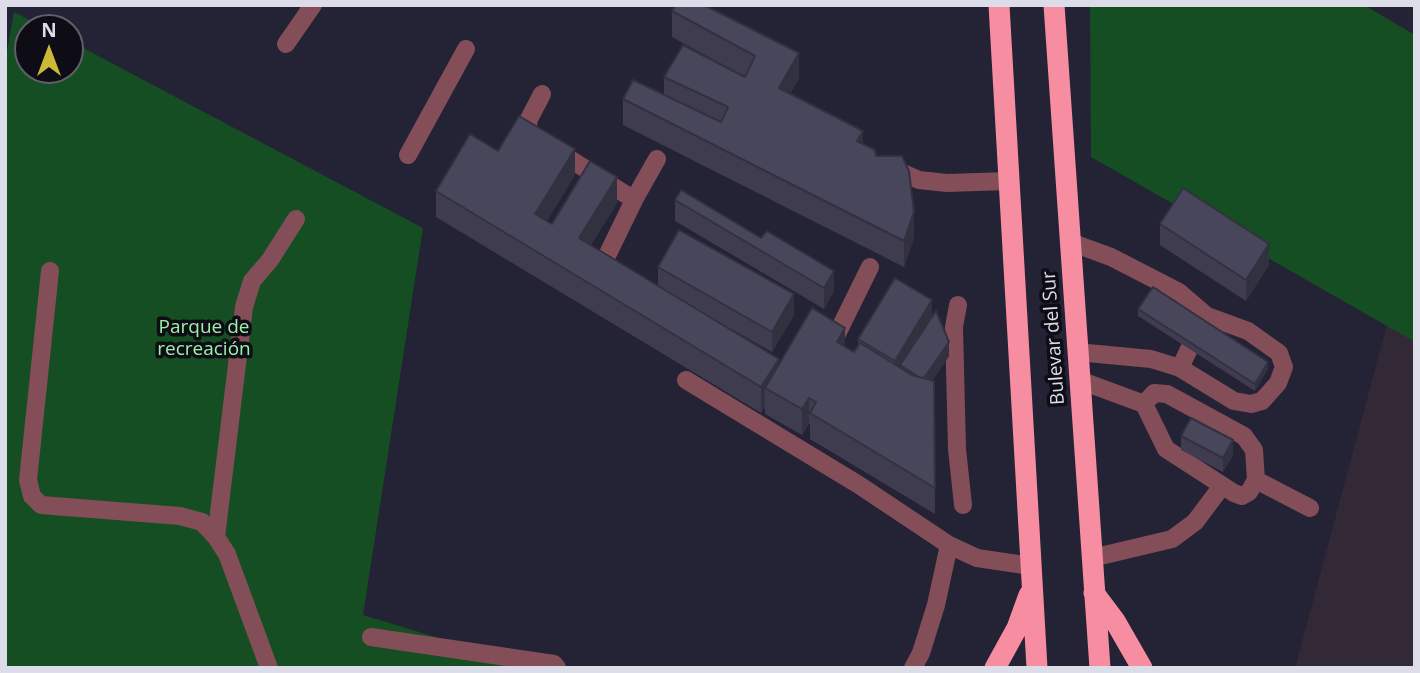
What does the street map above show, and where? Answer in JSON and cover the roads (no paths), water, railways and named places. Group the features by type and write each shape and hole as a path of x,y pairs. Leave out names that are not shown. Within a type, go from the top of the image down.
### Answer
{"highway":[{"name":"Bulevar del Sur","path":"999,5 1037,668"},
{"name":"Bulevar del Sur","path":"1054,5 1100,668"},
{"path":"995,668 1017,628 1032,577"},
{"path":"1094,593 1115,621 1142,668"}],"lane":[{"path":"286,44 313,5"},
{"path":"408,155 466,49"},
{"path":"542,94 527,121 529,133 635,198"},
{"path":"869,157 919,180 947,183 1009,181"},
{"path":"601,268 657,159"},
{"path":"216,537 244,307 252,281 270,260 296,219"},
{"path":"1070,242 1111,257 1179,292 1204,321 1248,331 1279,353 1284,366 1278,383 1262,401 1251,404 1234,401 1180,368 1152,359 1077,352"},
{"path":"835,338 870,267"},
{"path":"50,271 28,480 32,496 41,505 180,516 202,522 227,554 269,668"},
{"path":"958,305 954,327 957,449 963,505"},
{"path":"1180,368 1189,349"},
{"path":"686,380 859,485 949,545 1032,577"},
{"path":"1079,380 1144,404 1166,449 1222,486 1242,496 1249,492 1256,480 1254,450 1244,436 1167,394 1154,393 1144,404"},
{"path":"1256,480 1310,508"},
{"path":"1092,558 1172,539 1195,522 1222,486"},
{"path":"913,668 921,653 936,605 949,545"},
{"path":"372,638 554,664 557,668"}],"park label":[{"name":"Parque de recreación","path":"204,339"}]}
